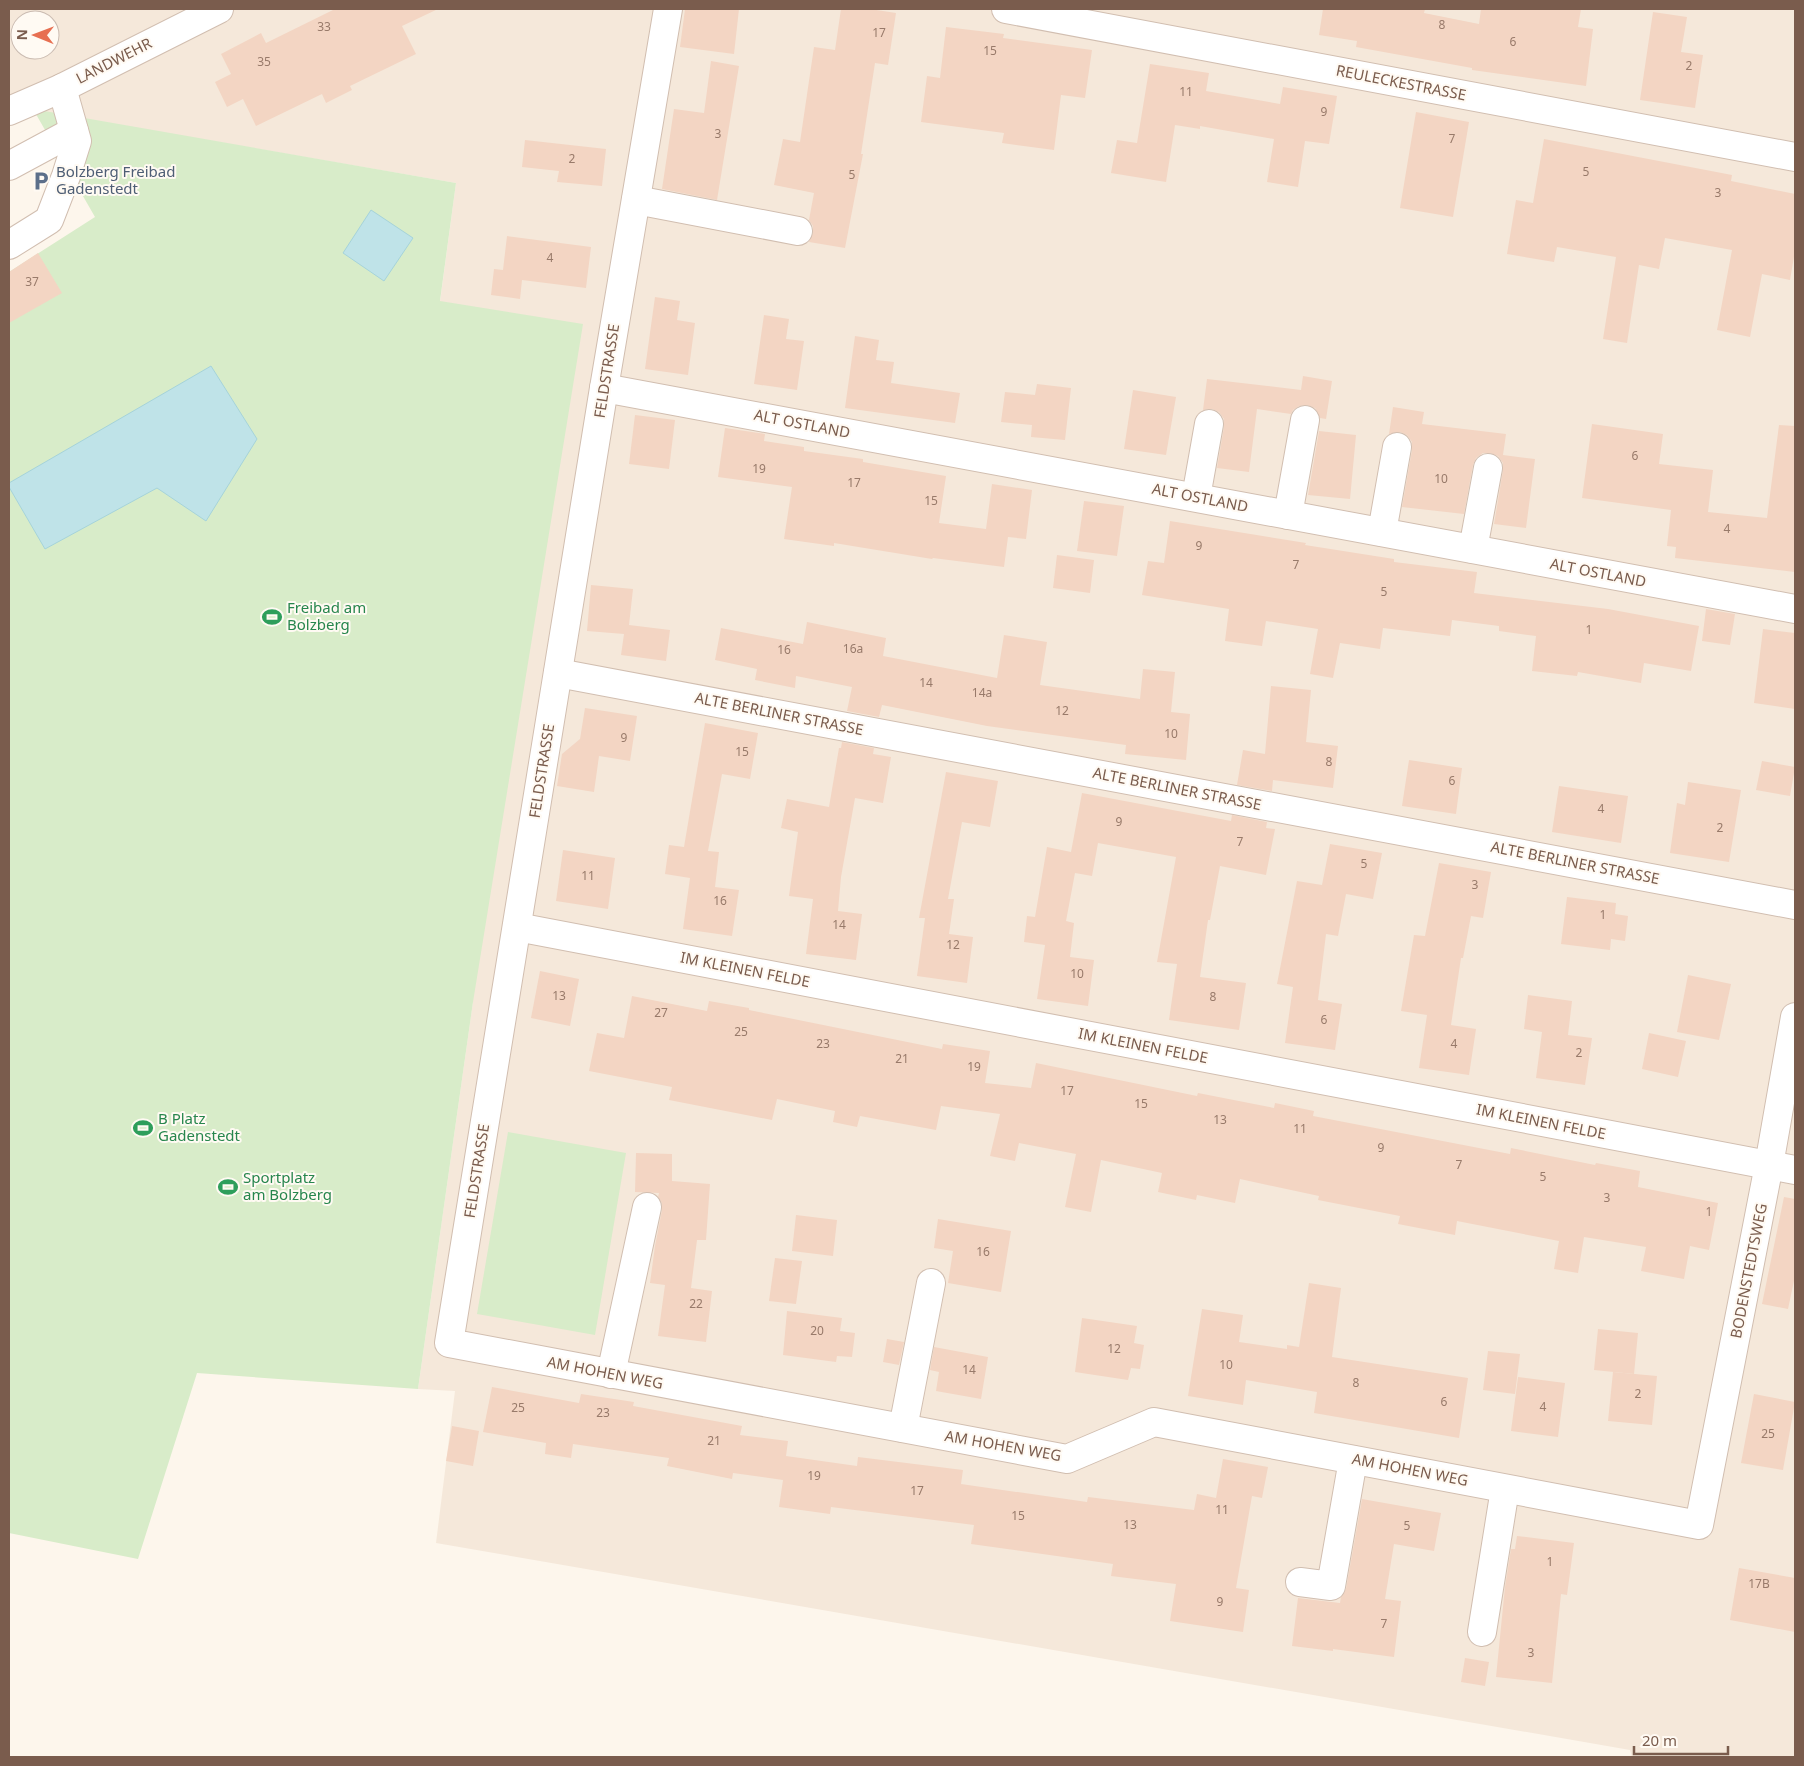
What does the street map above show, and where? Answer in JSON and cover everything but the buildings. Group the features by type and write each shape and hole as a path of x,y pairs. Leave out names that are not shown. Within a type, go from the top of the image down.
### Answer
{"street":[{"name":"LANDWEHR","path":"9,111 62,88 219,9"},
{"name":"FELDSTRASSE","path":"448,1343 668,9"},
{"name":"REULECKESTRASSE","path":"1006,9 1795,157"},
{"path":"9,245 49,220 66,176 77,141 62,88"},
{"path":"9,166 74,131"},
{"path":"636,200 798,231"},
{"name":"ALT OSTLAND","path":"604,388 1795,609"},
{"path":"1288,515 1305,420"},
{"path":"1196,498 1209,424"},
{"path":"1382,532 1398,447"},
{"path":"1473,549 1488,468"},
{"name":"ALTE BERLINER STRASSE","path":"558,673 1795,905"},
{"name":"IM KLEINEN FELDE","path":"517,927 1782,1168"},
{"name":"BODENSTEDTSWEG","path":"1699,1525 1782,1168 1795,1017"},
{"path":"611,1374 647,1207"},
{"path":"903,1428 931,1283"},
{"name":"AM HOHEN WEG","path":"448,1343 1068,1459 1154,1422 1699,1525"},
{"path":"1300,1582 1331,1586 1353,1460"},
{"path":"1482,1632 1506,1488"}],"shaded area":[{"path":"9,9 1795,9 1795,1757 1632,1757 1630,1750 436,1543 455,1391 418,1389 473,1002 440,302 456,183 9,106"}],"green space":[{"name":"Freibad am Bolzberg","path":"33,109 456,183 440,301 583,324 473,1002 418,1389 197,1373 138,1559 9,1533 9,272 95,217"},
{"path":"508,1132 626,1153 595,1335 477,1314"}],"water":[{"path":"371,210 413,238 384,281 343,253"},
{"path":"211,366 257,439 206,521 157,488 45,549 9,487 9,483"}],"place":[{"name":"Bolzberg Freibad Gadenstedt","path":"41,181"},
{"name":"Freibad am Bolzberg","path":"272,617"},
{"name":"B Platz Gadenstedt","path":"143,1128"},
{"name":"Sportplatz am Bolzberg","path":"228,1187"}]}
